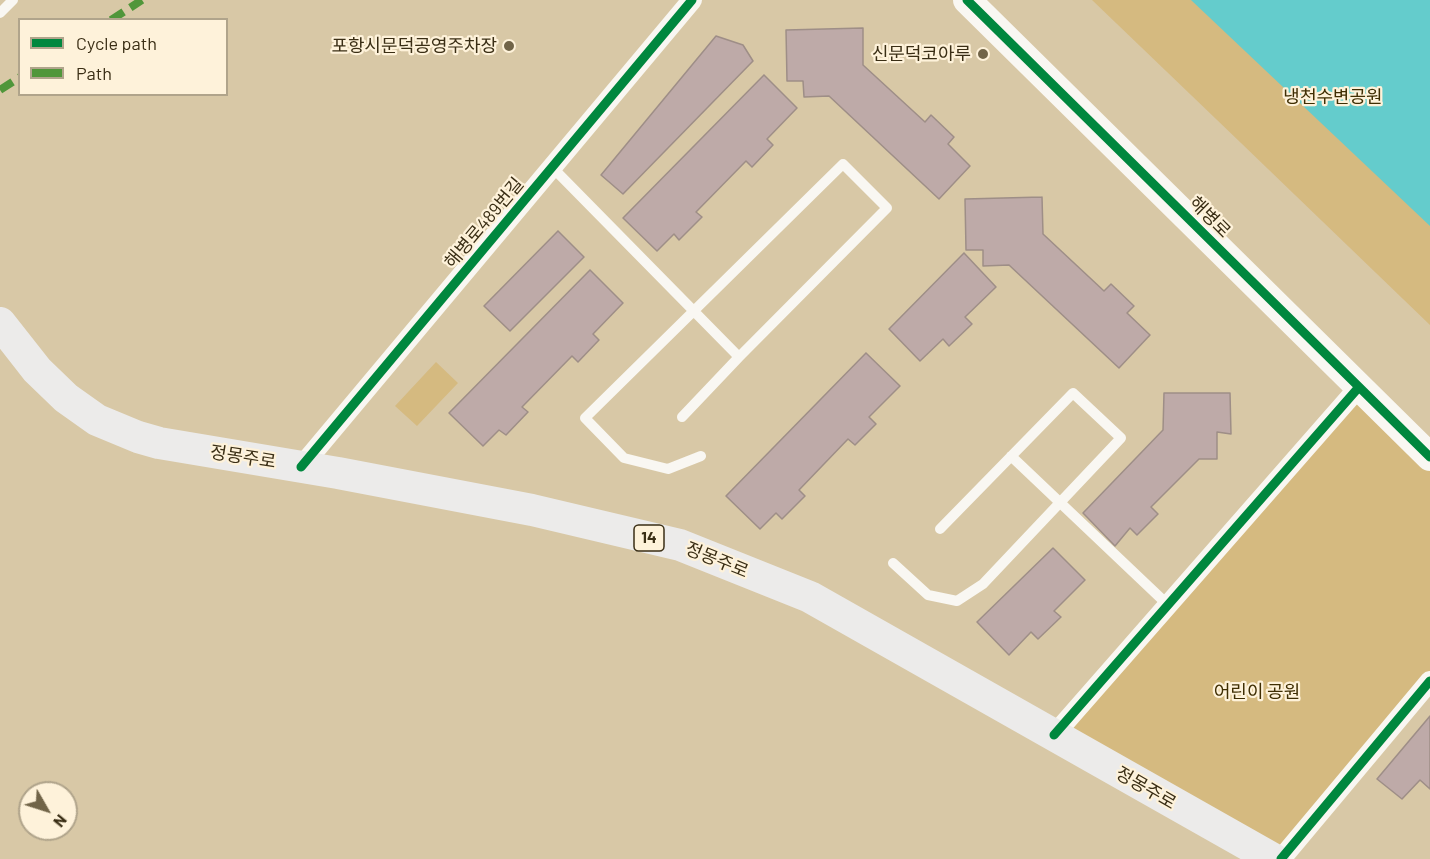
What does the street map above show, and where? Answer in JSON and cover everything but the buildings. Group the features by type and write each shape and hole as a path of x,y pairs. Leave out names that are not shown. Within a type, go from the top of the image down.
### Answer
{"main road":[{"name":"정몽주로","path":"0,323 37,370 78,408 97,420 128,433 159,443 532,510 680,545 810,597 1273,859"}],"street":[{"name":"해병로489번길","path":"301,467 692,0"},
{"name":"해병로","path":"967,0 1430,457"},
{"path":"1054,735 1359,387"},
{"path":"1281,859 1430,681"}],"lane":[{"path":"0,13 13,0"},
{"path":"682,417 887,208 843,164 585,418 624,458 668,469 701,456"},
{"path":"552,167 739,357"},
{"path":"893,563 928,595 957,601 983,584 1121,438 1073,393 940,529"},
{"path":"1011,456 1168,605"}],"green space":[{"name":"냉천수변공원","path":"1092,0 1430,0 1430,325 1241,143"},
{"path":"436,362 458,383 417,426 395,406"},
{"name":"어린이 공원","path":"1359,387 1430,457 1430,681 1281,859 1054,735"}],"water":[{"path":"1191,0 1430,0 1430,226"}],"marked path":[{"path":"114,18 142,0"},
{"path":"0,90 18,78"}],"cycle path":[{"path":"301,467 692,0"},
{"path":"967,0 1430,457"},
{"path":"1054,735 1359,387"},
{"path":"1281,859 1430,681"}],"place":[{"name":"포항시문덕공영주차장","path":"509,46"},
{"name":"신문덕코아루","path":"983,54"}]}
